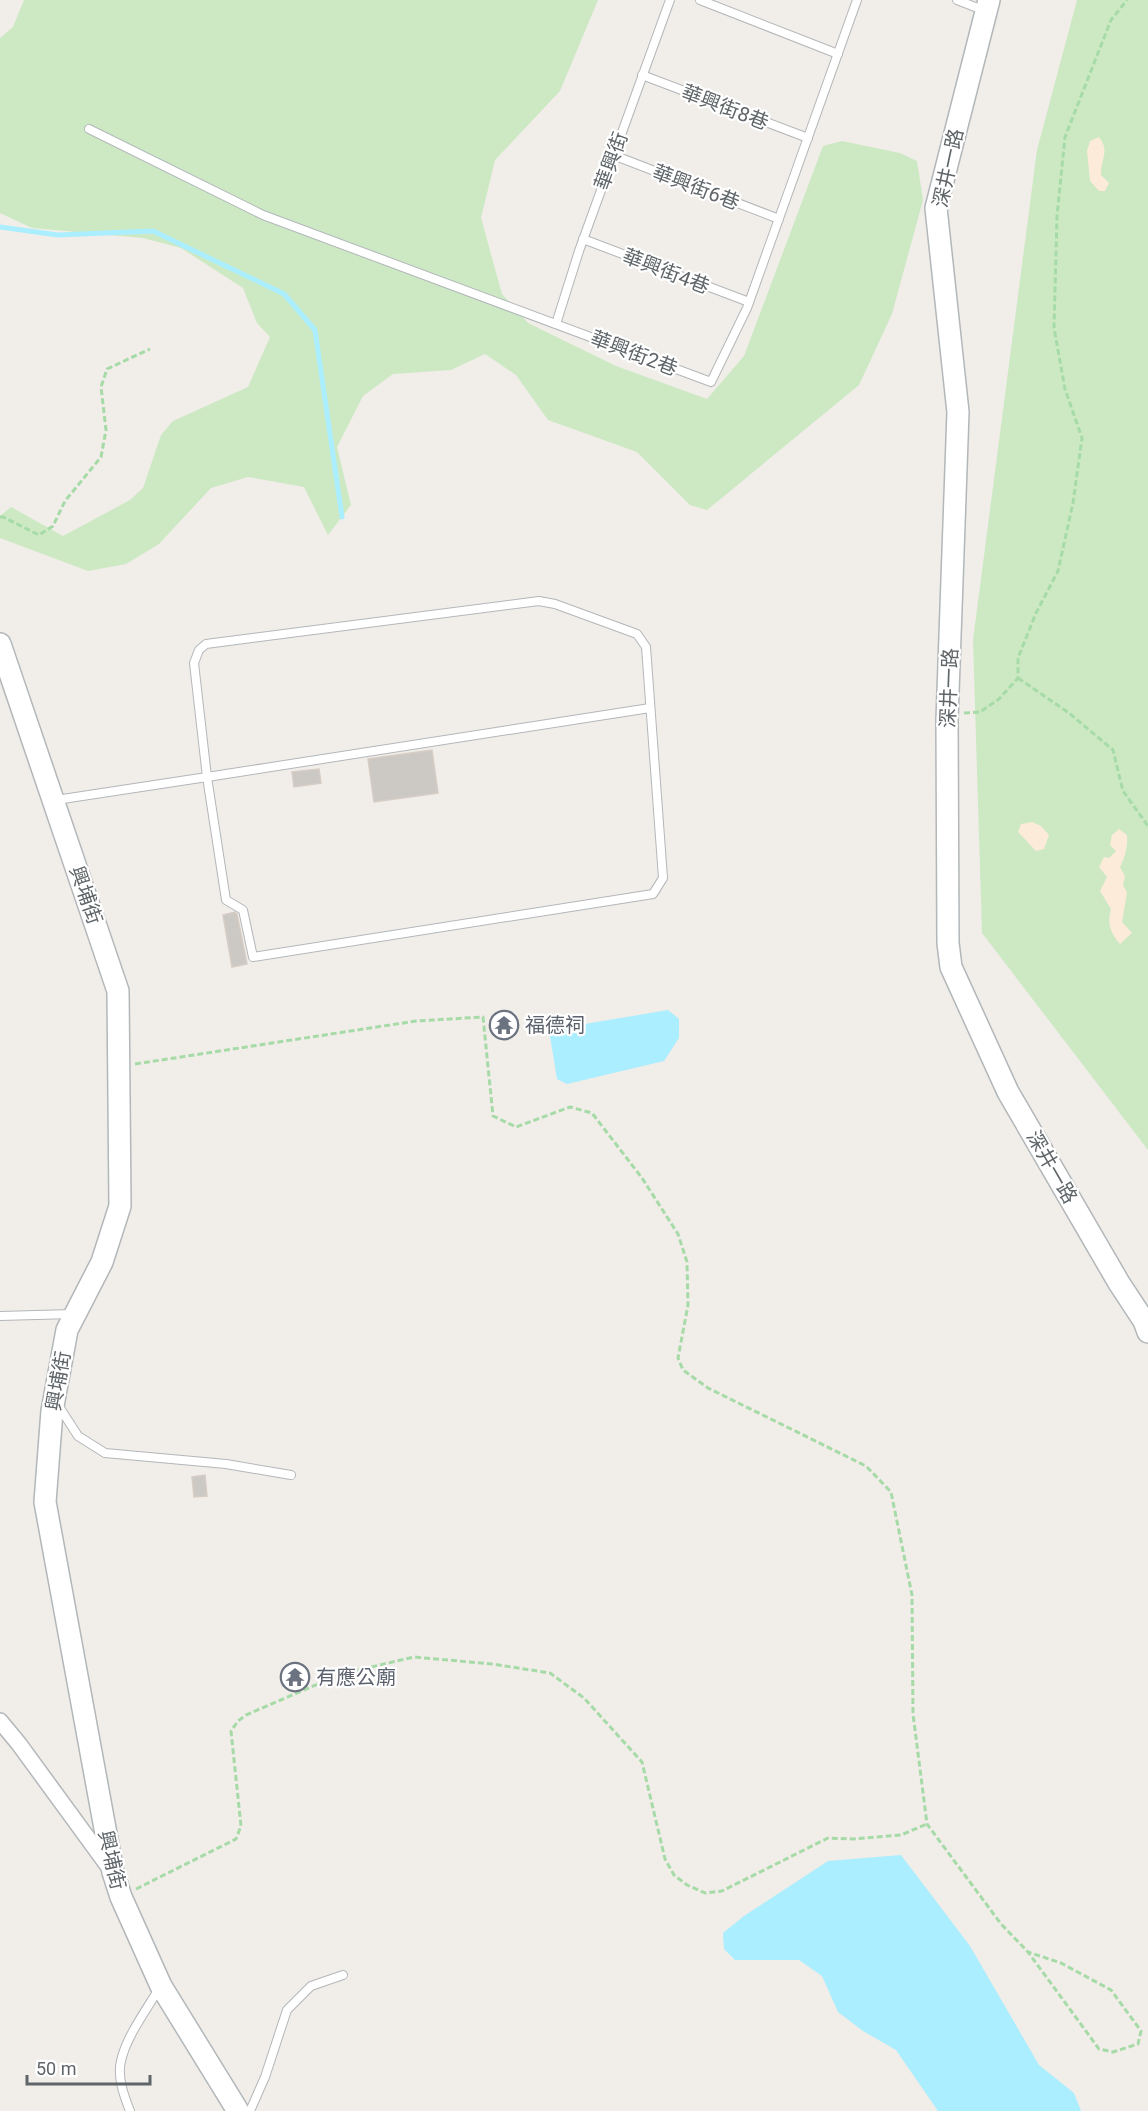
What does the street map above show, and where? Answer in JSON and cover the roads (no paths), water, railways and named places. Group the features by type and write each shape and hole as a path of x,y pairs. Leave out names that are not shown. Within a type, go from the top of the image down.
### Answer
{"street":[{"name":"深井一路","path":"987,6 936,208 958,412 948,714 948,943 951,967 1008,1092 1148,1332"},
{"name":"興埔街","path":"0,644 118,991 120,1206 102,1262 67,1330 54,1399 45,1502 113,1872 121,1897 161,1986 238,2111"},
{"path":"0,1721 113,1872"}],"lane":[{"name":"華興街","path":"556,324 583,239 669,0"},
{"path":"700,0 838,54"},
{"path":"749,302 857,0"},
{"path":"957,0 987,6"},
{"name":"華興街8巷","path":"642,75 808,138"},
{"name":"華興街2巷","path":"89,129 263,215 711,382 749,302"},
{"name":"華興街6巷","path":"614,155 778,219"},
{"name":"華興街4巷","path":"583,239 749,302"},
{"path":"539,601 555,604 637,634 645,647 663,878 653,894 253,957 243,910 226,900 207,777 194,663 199,650 206,644 539,601"},
{"path":"54,800 650,708"},
{"path":"0,1316 75,1314"},
{"path":"54,1399 78,1436 105,1453 226,1464 291,1475"},
{"path":"250,2111 265,2077 287,2010 311,1986 344,1975"},
{"path":"130,2111 122,2091 120,2062 132,2034 161,1986"}],"water":[{"path":"668,1010 679,1019 679,1038 664,1061 567,1084 557,1079 549,1030"},
{"path":"901,1855 970,1946 1039,2065 1074,2093 1081,2111 938,2111 896,2050 863,2031 838,2012 822,1976 799,1960 735,1960 724,1949 723,1933 744,1916 828,1861"}],"waterway":[{"path":"0,227 58,235 153,231 284,294 315,330 342,517"}],"place":[{"name":"福德祠","path":"504,1025"},
{"name":"有應公廟","path":"295,1677"}]}
